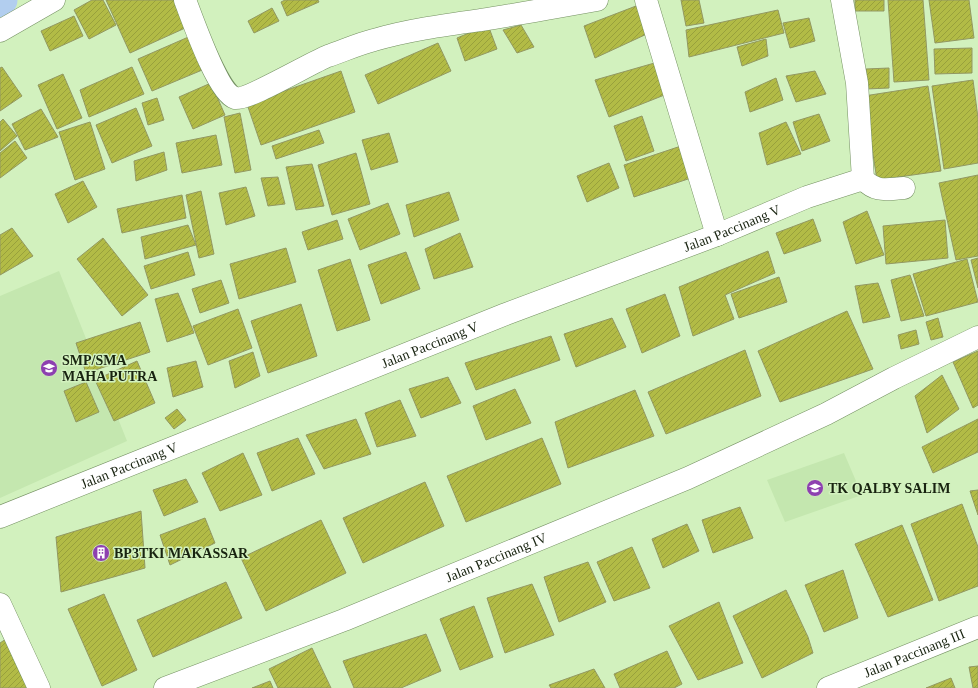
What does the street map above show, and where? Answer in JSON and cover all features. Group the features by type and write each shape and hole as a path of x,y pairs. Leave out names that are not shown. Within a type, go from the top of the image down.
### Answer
{"street":[{"path":"0,31 54,0"},
{"path":"185,0 214,70 221,84 234,98 239,98 260,90 326,57 374,40 439,26 597,0"},
{"path":"646,0 717,235"},
{"path":"842,0 857,83 863,179 869,185 877,189 904,188"},
{"name":"Jalan Paccinang V","path":"0,517 499,316 717,235 807,197 863,179"},
{"name":"Jalan Paccinang IV","path":"166,688 344,620 680,481 821,416 978,337"},
{"path":"0,604 39,688"},
{"name":"Jalan Paccinang III","path":"828,688 978,627"}],"shaded area":[{"name":"SMP/SMA MAHA PUTRA","path":"59,271 127,441 0,498 0,296"},
{"name":"TK QALBY SALIM","path":"844,453 862,495 785,522 767,480"}],"building":[{"path":"92,0 103,0 116,25 89,39 74,10"},
{"path":"106,0 181,0 194,24 130,53"},
{"path":"285,0 318,0 319,2 287,16 281,2"},
{"path":"681,0 699,0 704,23 686,26"},
{"path":"855,0 884,0 884,11 855,11"},
{"path":"888,0 923,0 929,80 894,82"},
{"path":"929,0 969,0 974,38 935,43"},
{"path":"636,6 649,33 595,58 584,26"},
{"path":"272,8 279,21 254,33 248,21"},
{"path":"778,10 784,33 689,57 686,30"},
{"path":"74,16 83,36 50,51 41,31"},
{"path":"809,18 815,41 790,48 783,23"},
{"path":"488,25 497,49 465,61 457,38"},
{"path":"521,25 534,47 517,53 503,30"},
{"path":"193,35 207,68 152,91 138,59"},
{"path":"766,39 768,56 742,66 737,47"},
{"path":"438,43 451,71 378,104 365,75"},
{"path":"972,48 972,73 935,74 934,49"},
{"path":"658,62 672,92 609,117 595,80"},
{"path":"2,67 22,96 0,111 0,68"},
{"path":"132,67 144,94 89,117 80,90"},
{"path":"889,68 889,88 866,89 866,69"},
{"path":"341,71 355,112 261,145 247,104"},
{"path":"815,71 826,94 796,102 786,76"},
{"path":"63,74 82,118 57,129 38,85"},
{"path":"776,78 783,100 750,112 745,92"},
{"path":"973,80 978,118 978,163 944,169 932,86"},
{"path":"211,83 225,115 193,129 179,97"},
{"path":"928,86 941,171 877,180 864,96"},
{"path":"157,98 164,120 148,125 142,103"},
{"path":"136,108 152,146 112,163 96,125"},
{"path":"41,109 58,137 25,150 12,124"},
{"path":"240,113 251,170 235,173 224,117"},
{"path":"819,114 830,141 802,151 793,122"},
{"path":"642,116 654,151 626,161 614,126"},
{"path":"3,119 17,136 0,151 0,122"},
{"path":"90,122 105,169 75,180 59,132"},
{"path":"786,122 801,154 767,165 759,133"},
{"path":"319,130 324,143 276,159 272,146"},
{"path":"389,133 398,162 371,170 362,140"},
{"path":"216,135 222,165 182,173 176,143"},
{"path":"15,141 27,158 0,178 0,153"},
{"path":"684,145 694,177 634,197 624,165"},
{"path":"164,152 167,170 136,181 134,161"},
{"path":"356,153 370,204 332,215 318,165"},
{"path":"609,163 619,188 587,202 577,176"},
{"path":"312,164 324,206 296,210 286,167"},
{"path":"978,175 978,256 956,260 939,183"},
{"path":"278,177 285,204 268,206 261,178"},
{"path":"83,181 97,207 68,223 55,194"},
{"path":"246,187 255,216 226,225 219,193"},
{"path":"201,191 214,254 199,258 186,195"},
{"path":"449,192 459,220 414,237 406,205"},
{"path":"182,195 186,218 122,233 117,209"},
{"path":"388,203 400,234 360,250 348,219"},
{"path":"867,211 884,255 856,264 843,222"},
{"path":"813,219 821,241 784,254 776,233"},
{"path":"337,220 343,239 308,250 302,232"},
{"path":"945,220 948,258 886,264 883,226"},
{"path":"188,225 196,245 145,259 141,237"},
{"path":"12,228 33,256 0,275 0,235"},
{"path":"460,233 473,267 434,279 425,249"},
{"path":"103,238 148,295 122,316 77,259"},
{"path":"286,248 296,282 239,299 230,264"},
{"path":"768,251 775,273 725,295 734,319 693,336 679,287"},
{"path":"188,252 195,275 151,289 144,266"},
{"path":"406,252 420,289 381,304 368,265"},
{"path":"978,258 978,288 971,260"},
{"path":"350,259 370,320 337,331 318,270"},
{"path":"967,259 978,302 926,316 913,274"},
{"path":"910,275 924,316 901,321 891,280"},
{"path":"779,277 787,302 739,318 731,294"},
{"path":"221,280 229,303 200,313 192,289"},
{"path":"878,283 890,317 863,323 855,286"},
{"path":"178,293 194,333 167,342 155,299"},
{"path":"665,294 680,336 642,353 626,309"},
{"path":"301,304 317,356 268,373 251,321"},
{"path":"238,309 252,348 208,365 193,326"},
{"path":"847,311 873,369 780,402 758,351"},
{"path":"612,318 626,347 576,367 564,334"},
{"path":"938,318 943,337 931,340 926,322"},
{"path":"140,322 150,352 86,373 76,343"},
{"path":"916,330 919,344 901,349 898,335"},
{"path":"551,336 560,360 476,390 465,363"},
{"path":"745,350 761,396 666,434 648,392"},
{"path":"978,351 978,405 973,408 953,362"},
{"path":"253,352 260,376 235,388 229,361"},
{"path":"137,361 155,403 114,421 95,380"},
{"path":"196,361 203,387 173,397 167,368"},
{"path":"942,375 959,409 927,433 915,396"},
{"path":"448,377 461,403 421,418 409,389"},
{"path":"86,382 99,412 76,422 64,391"},
{"path":"515,389 531,423 486,440 473,406"},
{"path":"635,390 654,436 568,468 555,422"},
{"path":"400,400 416,436 377,447 365,413"},
{"path":"177,409 186,420 174,429 165,418"},
{"path":"356,419 371,454 324,469 306,435"},
{"path":"978,419 978,452 933,473 922,447"},
{"path":"298,438 315,474 272,491 257,453"},
{"path":"542,438 561,484 466,522 447,476"},
{"path":"243,453 262,495 220,511 202,473"},
{"path":"186,479 198,502 164,516 153,490"},
{"path":"425,482 444,526 363,563 343,518"},
{"path":"978,490 978,515 970,491"},
{"path":"962,504 978,547 978,586 939,601 911,524"},
{"path":"740,507 753,538 713,553 702,520"},
{"name":"BP3TKI MAKASSAR","path":"141,511 145,568 61,592 56,537"},
{"path":"205,518 215,543 170,565 160,535"},
{"path":"321,520 346,573 266,611 241,558"},
{"path":"687,524 699,551 663,568 652,539"},
{"path":"902,525 933,600 888,617 855,544"},
{"path":"632,547 650,588 614,601 597,562"},
{"path":"588,562 606,602 559,622 544,577"},
{"path":"843,570 858,618 824,632 805,585"},
{"path":"226,582 242,618 153,657 137,620"},
{"path":"532,584 554,635 505,653 487,598"},
{"path":"786,590 808,637 813,653 762,678 733,616"},
{"path":"104,594 137,670 102,686 68,609"},
{"path":"719,602 743,663 698,680 669,626"},
{"path":"474,606 493,657 460,670 440,619"},
{"path":"426,634 441,671 401,688 354,688 343,661"},
{"path":"6,639 31,685 25,688 0,688 0,643"},
{"path":"312,648 331,688 278,688 269,669"},
{"path":"667,651 682,684 674,688 620,688 614,674"},
{"path":"978,666 978,688 973,688 969,667"},
{"path":"594,669 605,688 551,688 549,685"},
{"path":"951,678 955,688 926,688"},
{"path":"270,681 273,688 252,688"}],"place":[{"name":"SMP/SMA MAHA PUTRA","path":"49,368"},
{"name":"TK QALBY SALIM","path":"815,488"},
{"name":"BP3TKI MAKASSAR","path":"101,553"}]}
